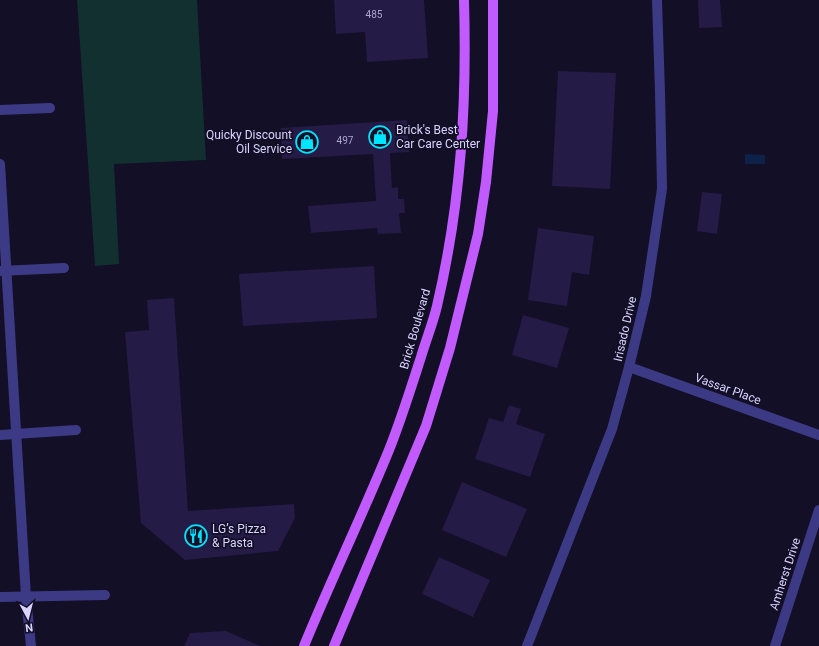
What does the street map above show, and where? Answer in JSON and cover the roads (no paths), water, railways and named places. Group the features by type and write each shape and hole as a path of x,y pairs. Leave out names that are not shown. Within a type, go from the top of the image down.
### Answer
{"main road":[{"name":"Brick Boulevard","path":"304,646 322,600 389,449 436,307 453,225 459,176 464,121 466,57 464,0"},
{"path":"334,646 426,426 450,348 478,234 486,182 492,111 494,38 493,0"}],"street":[{"name":"Irisado Drive","path":"527,646 612,429 646,296 662,189 657,0"},
{"path":"0,110 50,108"},
{"path":"0,164 3,271 16,434 26,597 31,646"},
{"path":"3,271 64,268"},
{"name":"Vassar Place","path":"629,367 819,435"},
{"path":"0,435 76,430"},
{"name":"Amherst Drive","path":"775,646 819,510"},
{"path":"0,597 105,595"}],"water":[{"path":"745,154 765,155 765,164 745,164"}],"place":[{"name":"Brick's Best Car Care Center","path":"380,137"},
{"name":"Quicky Discount Oil Service","path":"307,142"},
{"name":"LG’s Pizza & Pasta","path":"196,536"}]}
